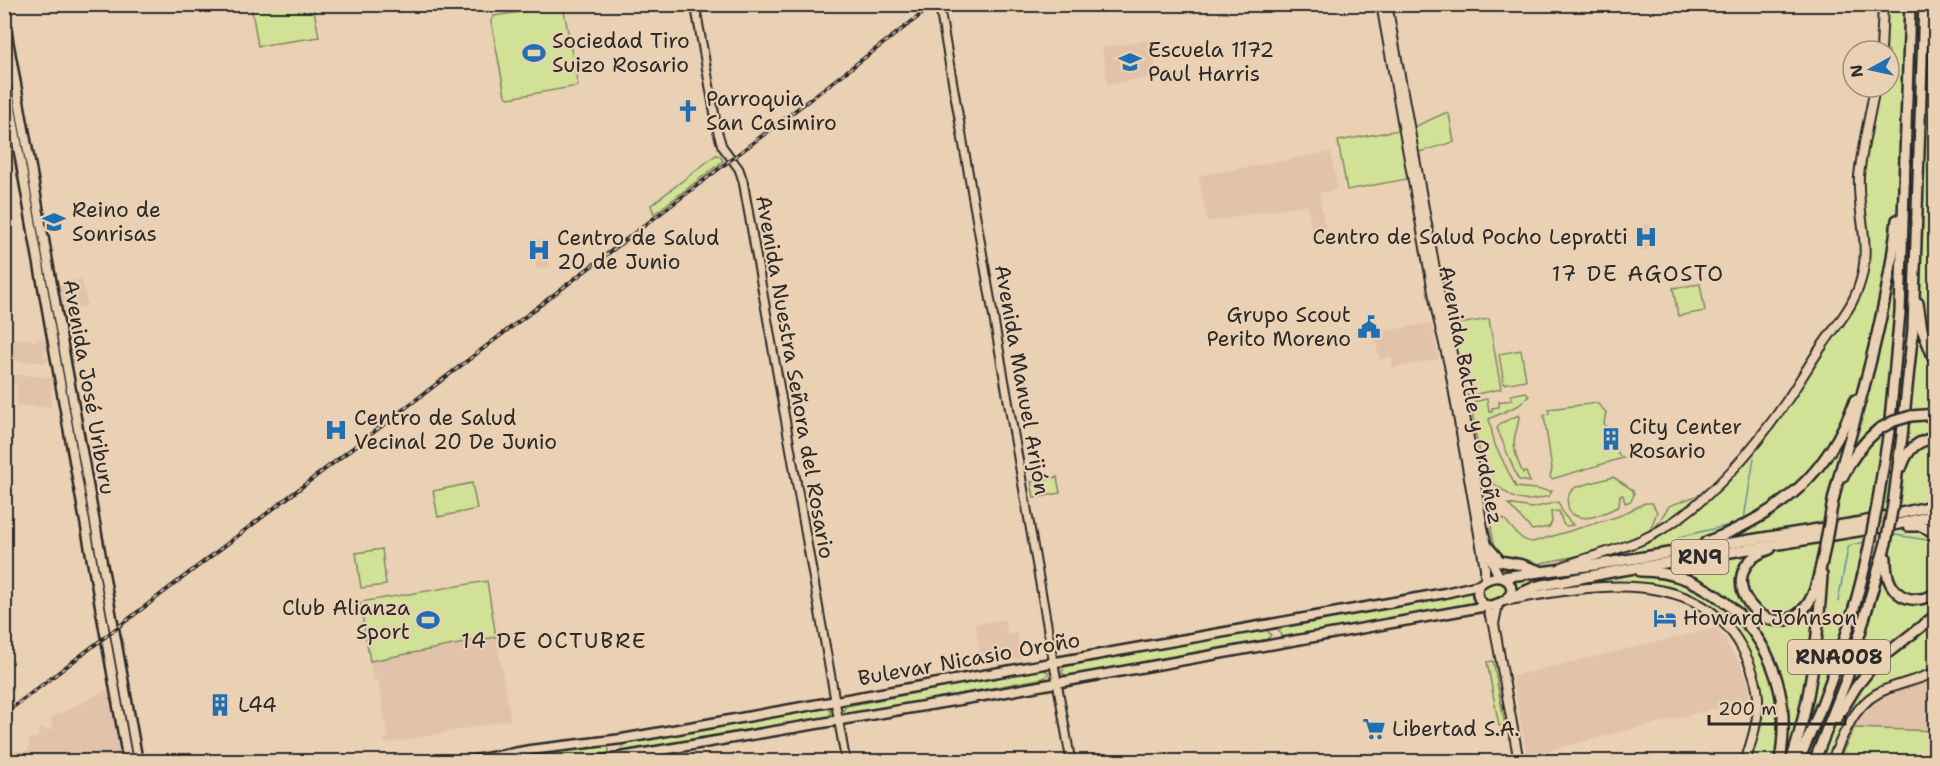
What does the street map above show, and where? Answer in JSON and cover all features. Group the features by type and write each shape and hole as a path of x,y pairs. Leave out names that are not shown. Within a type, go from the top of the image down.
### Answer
{"highway":[{"name":"RNA008","path":"1798,762 1819,714 1847,634 1859,593 1877,506 1888,431 1900,312 1911,4"},
{"name":"RNA008","path":"1814,762 1847,678 1886,543 1896,486 1907,391 1915,270 1924,8"},
{"path":"1794,541 1754,556 1744,571 1743,593 1749,606 1760,615 1776,620 1793,616 1807,605 1814,591 1839,473 1857,412 1891,265 1904,155"},
{"path":"1915,270 1922,329 1935,364"},
{"path":"1669,552 1712,540 1752,521 1775,508 1806,482 1829,454 1841,432 1871,355"},
{"path":"1830,518 1847,466 1864,441 1894,421 1911,416 1935,414"},
{"path":"1896,486 1903,462 1910,449 1922,440 1935,438"},
{"name":"RN9","path":"1501,576 1542,572 1873,520 1933,505"},
{"name":"RN9","path":"1504,601 1538,586 1894,525 1935,515"},
{"path":"1894,525 1921,526 1935,533"},
{"path":"1886,543 1886,571 1892,588 1910,598 1920,599 1935,594"},
{"path":"1488,547 1500,561 1542,572"},
{"path":"1791,762 1809,692 1824,552"},
{"path":"1617,571 1658,572 1689,580 1720,598 1750,627 1772,664 1779,688 1784,737 1780,762"},
{"path":"1822,744 1856,687 1876,662 1935,615"}],"main road":[{"name":"Avenida Battle y Ordoñez","path":"1381,4 1485,568 1482,582"},
{"name":"Avenida Battle y Ordoñez","path":"1387,4 1488,547 1493,565 1501,576"},
{"path":"1882,39 1883,4"},
{"name":"Avenida José Uriburu","path":"4,18 138,762"},
{"name":"Avenida José Uriburu","path":"4,69 128,762"},
{"path":"1553,570 1635,543 1687,513 1720,483 1763,433 1851,307 1863,269 1865,254 1859,177 1873,99"},
{"path":"1935,281 1935,316"},
{"path":"1494,624 1504,601 1511,592 1511,585 1501,576 1482,582 1477,595 1479,600 1486,605 1494,624 1519,762"},
{"name":"Bulevar Nicasio Oroño","path":"464,762 530,750 615,740 1054,663 1445,593 1482,582"},
{"path":"1486,605 1571,589 1609,587 1661,590 1696,601 1724,623 1736,638 1756,682 1759,704 1757,726 1745,762"},
{"name":"Bulevar Nicasio Oroño","path":"591,762 839,721 1486,605"},
{"path":"1832,762 1849,724 1871,696 1935,672"}],"street":[{"name":"Avenida Nuestra Señora del Rosario","path":"695,4 718,133 722,146 739,169 743,181 846,762"},
{"name":"Avenida Manuel Arijón","path":"939,4 1071,762"}],"shaded area":[{"name":"Escuela 1172 Paul Harris","path":"1151,39 1157,76 1108,85 1102,48"},
{"path":"1331,152 1337,185 1335,190 1319,193 1327,237 1313,239 1307,204 1207,222 1199,179 1202,175"},
{"name":"Centro de Salud Pocho Lepratti","path":"1651,224 1655,248 1641,251 1636,226"},
{"name":"Centro de Salud 20 de Junio","path":"544,238 550,267 537,269 530,241"},
{"path":"82,279 87,306 64,310 59,286 61,283"},
{"path":"1429,323 1432,325 1439,359 1393,368 1391,357 1379,359 1374,333"},
{"path":"42,337 43,340 47,340 48,348 45,348 44,356 48,357 47,363 6,360 7,338 32,339 36,342 36,338"},
{"path":"5,374 53,377 51,408 16,405 17,384 5,383"},
{"path":"1005,619 1008,635 1017,633 1022,658 986,664 981,660 975,624"},
{"path":"1716,628 1725,638 1727,637 1727,645 1746,675 1749,700 1530,755 1526,752 1512,676"},
{"path":"496,637 511,720 385,744 384,739 388,738 378,681 373,681 370,661"},
{"path":"1935,672 1935,761 1831,762 1849,724 1871,696"},
{"path":"108,689 121,761 5,761 5,751 28,751 30,737 37,738 39,728 52,730 51,718"}],"green space":[{"path":"251,5 313,5 319,37 258,46"},
{"name":"Sociedad Tiro Suizo Rosario","path":"563,5 578,86 509,98 505,95 491,21 494,16"},
{"path":"1883,5 1935,5 1935,672 1885,689 1862,705 1831,761 1745,761 1759,704 1747,659 1724,623 1677,594 1609,587 1487,605 1478,589 1479,585 1542,572 1619,549 1687,513 1744,456 1851,307 1863,269 1859,177 1873,99 1901,99 1901,39 1882,39"},
{"path":"1445,113 1449,114 1454,142 1416,153 1412,131 1414,127"},
{"path":"1404,129 1413,178 1347,190 1338,141"},
{"path":"716,155 720,156 723,161 654,214 651,205"},
{"path":"1700,284 1705,311 1678,316 1673,288"},
{"path":"1489,319 1501,389 1462,397 1445,326"},
{"path":"1521,350 1526,380 1504,384 1499,354"},
{"path":"1526,392 1529,396 1519,405 1489,419 1495,445 1516,487 1552,491 1549,496 1527,500 1517,499 1486,480 1474,427 1472,402 1487,399 1489,411 1492,411 1492,408 1499,407 1499,402 1512,400 1511,395"},
{"path":"1597,403 1606,412 1604,423 1619,455 1623,458 1552,479 1544,415 1549,414 1549,409"},
{"path":"1519,415 1514,440 1515,450 1523,473 1526,472 1530,482 1519,480 1517,477 1497,428 1501,423"},
{"path":"1057,477 1060,493 1034,498 1031,482"},
{"path":"1613,477 1633,490 1634,495 1631,501 1625,503 1623,495 1620,495 1619,506 1587,518 1574,515 1569,511 1567,499 1576,487"},
{"path":"472,483 477,509 438,517 433,491"},
{"path":"1704,493 1656,529 1655,528 1669,506"},
{"path":"1558,502 1564,515 1573,525 1563,524 1559,511 1551,512 1552,522 1549,527 1532,530 1508,504 1532,508"},
{"path":"1645,503 1652,503 1657,512 1649,533 1606,550 1537,564 1501,557 1493,537 1491,521 1496,515 1506,521 1522,538 1533,542 1619,516"},
{"path":"382,549 386,585 361,588 356,553"},
{"name":"Club Alianza Sport","path":"487,581 496,637 370,661 360,602"},
{"path":"1473,591 1474,604 1286,638 1282,637 1279,632 1285,626"},
{"path":"1266,629 1271,635 1266,640 1067,676 1062,673 1064,667"},
{"path":"1493,661 1505,725 1499,726 1487,662"},
{"path":"1042,669 1048,672 1044,678 849,715 844,712 847,706"},
{"path":"828,708 831,713 828,718 628,754 622,750 626,743"},
{"path":"1854,728 1935,731 1935,761 1838,761 1849,739 1848,736 1851,736"},
{"path":"605,745 609,748 609,753 581,760 490,762 531,754"}],"waterway":[{"path":"1744,519 1754,458"},
{"path":"1679,537 1738,523"},
{"path":"1890,536 1934,541"},
{"path":"1838,602 1848,548 1851,545 1865,542"}],"railway":[{"path":"4,714 935,4"}],"place":[{"name":"Sociedad Tiro Suizo Rosario","path":"534,53"},
{"name":"Escuela 1172 Paul Harris","path":"1130,62"},
{"name":"Parroquia San Casimiro","path":"688,111"},
{"name":"Reino de Sonrisas","path":"54,222"},
{"name":"Centro de Salud Pocho Lepratti","path":"1646,237"},
{"name":"Centro de Salud 20 de Junio","path":"539,250"},
{"name":"Grupo Scout Perito Moreno","path":"1369,327"},
{"name":"Centro de Salud Vecinal 20 De Junio","path":"336,430"},
{"name":"City Center Rosario","path":"1611,439"},
{"name":"Howard Johnson","path":"1665,618"},
{"name":"Club Alianza Sport","path":"428,620"},
{"name":"L44","path":"220,705"},
{"name":"Libertad S.A.","path":"1374,729"}],"district":[{"name":"17 DE AGOSTO","path":"1638,273"},
{"name":"14 DE OCTUBRE","path":"554,640"}]}
